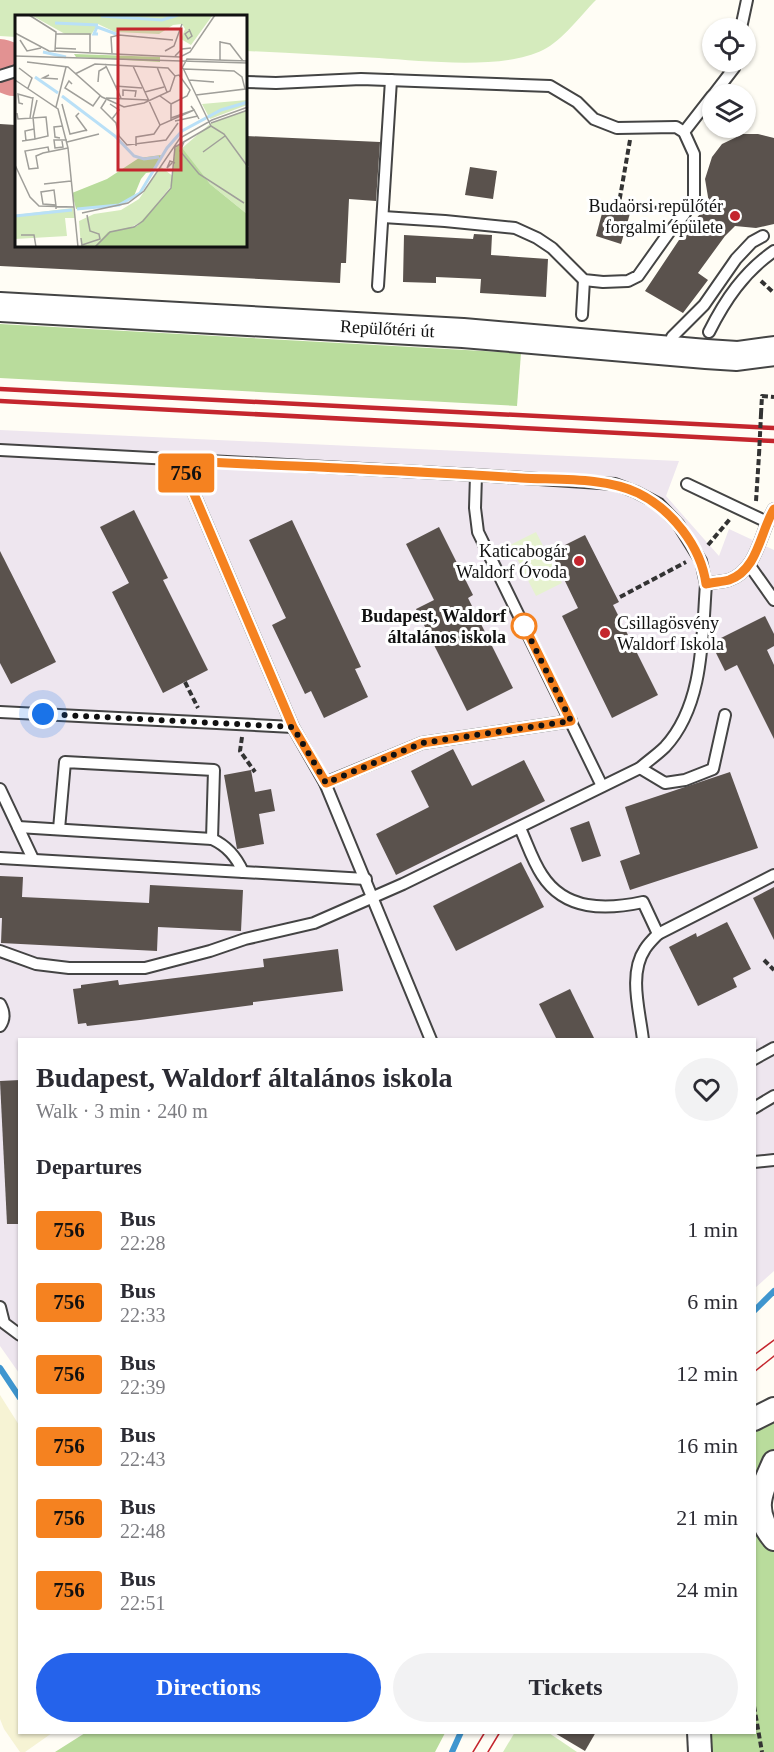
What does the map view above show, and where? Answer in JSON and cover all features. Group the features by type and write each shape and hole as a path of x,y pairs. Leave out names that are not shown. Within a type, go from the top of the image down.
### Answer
{"street":[{"name":"Repülőtéri út","path":"0,307 463,333 736,356 774,351"},
{"path":"756,1418 774,1409"},
{"path":"774,1462 760,1496 760,1516 766,1530 774,1539"},
{"path":"699,1734 700,1752"}],"lane":[{"path":"743,18 747,0"},
{"path":"0,76 15,71"},
{"path":"722,84 731,72"},
{"path":"248,82 362,79 550,86 577,102 594,119 616,128 676,128 684,132 694,154 694,198 691,204 638,276 628,281 584,280 552,248 537,238 514,228 445,220 382,217"},
{"path":"378,286 391,80"},
{"path":"684,132 702,109"},
{"path":"671,351 672,337 704,305 736,259 752,242 763,236"},
{"path":"709,332 739,282 749,270 774,251"},
{"path":"582,315 584,280"},
{"path":"0,450 615,484 659,504 678,525 698,556 706,584 699,664 692,696 682,721 666,746 640,768 374,898 314,923 245,939 145,968 69,968 36,964 0,951"},
{"path":"180,461 293,727 326,783 430,1038"},
{"path":"476,475 475,508 478,532 602,786"},
{"path":"687,484 766,522"},
{"path":"706,584 730,580 750,566 766,522 774,509"},
{"path":"750,566 774,600"},
{"path":"0,712 293,727"},
{"path":"640,768 665,783 685,780 713,769 725,715"},
{"path":"326,783 422,743 571,721"},
{"path":"59,829 65,762 214,770 212,839"},
{"path":"0,789 33,860"},
{"path":"18,827 212,839 223,844 231,852 243,872"},
{"path":"520,828 542,875 552,887 571,900 599,908 621,907 643,902 658,934"},
{"path":"0,858 366,879"},
{"path":"643,1038 637,990 637,968 644,950 658,934 774,875"},
{"path":"0,1004 3,1011 3,1021 0,1026"},
{"path":"756,1058 774,1048"},
{"path":"756,1107 774,1096"},
{"path":"756,1162 774,1160"},
{"path":"0,1307 4,1323 18,1334"}],"path":[{"path":"632,128 619,203 643,209 691,204"},
{"path":"762,276 758,279 774,293"},
{"path":"756,504 762,396 774,397"},
{"path":"620,597 698,556 739,509"},
{"path":"185,682 205,722"},
{"path":"243,724 240,751 255,772"},
{"path":"764,960 774,970"},
{"path":"756,1718 762,1752"}],"shaded area":[{"path":"0,430 679,461 666,496 719,556 729,529 774,550 774,1271 756,1287 756,1038 18,1038 18,1372 0,1346"},
{"path":"0,1395 18,1423 18,1734 51,1734 25,1752 20,1752 0,1719"}],"green space":[{"path":"0,0 596,0 564,34 543,50 507,60 485,62 440,62 248,51 248,15 15,15 15,37 0,36"},
{"path":"0,324 521,353 517,406 0,378"},
{"path":"536,532 562,583 536,596 510,545"},
{"path":"774,1416 774,1462 760,1496 774,1539 774,1752 692,1752 691,1734 756,1734 756,1424"},
{"path":"83,1734 444,1734 435,1752 55,1752"},
{"path":"514,1734 550,1734 577,1752 503,1752"}],"building":[{"path":"0,124 15,125 15,248 248,248 248,136 380,142 376,201 349,199 346,263 341,263 340,283 0,266"},
{"name":"Budaörsi repülőtér forgalmi épülete","path":"756,134 774,138 774,224 756,228 735,226 698,273 708,280 683,313 645,291 681,237 709,203 705,179 712,157 722,144 735,138 756,138"},
{"path":"470,167 497,171 493,199 465,195"},
{"path":"605,202 631,210 621,244 596,236"},
{"path":"474,234 492,235 491,255 548,259 546,297 480,293 481,279 436,277 436,283 403,282 404,235 473,239"},
{"path":"134,510 168,578 163,580 208,670 163,693 112,592 129,583 100,527"},
{"path":"292,520 361,667 355,669 368,697 324,718 311,691 305,694 272,625 286,618 249,540"},
{"path":"439,527 473,595 468,598 513,688 467,711 416,609 434,600 406,544"},
{"path":"585,535 619,602 613,605 658,695 612,718 562,616 578,608 551,552"},
{"path":"0,551 56,662 11,684 0,663"},
{"path":"765,616 774,634 774,646 767,650 774,665 774,739 737,665 725,671 711,643"},
{"path":"453,749 472,786 524,760 545,801 396,875 376,834 429,807 411,771"},
{"path":"251,770 255,792 271,789 275,811 259,814 264,844 237,849 224,775"},
{"path":"730,772 758,848 630,890 620,861 640,854 625,807"},
{"path":"589,821 601,856 582,862 570,828"},
{"path":"521,862 544,907 456,951 433,906"},
{"path":"0,876 23,877 22,897 149,903 150,885 243,890 241,931 158,927 157,951 1,943"},
{"path":"774,887 774,940 753,898"},
{"path":"727,922 751,969 733,978 737,987 698,1006 669,947 696,933 697,937"},
{"path":"338,949 343,991 253,1002 253,1005 140,1020 87,1026 86,1023 78,1024 73,989 81,988 81,985 118,980 119,985 264,967 263,959"},
{"path":"570,989 594,1038 556,1038 539,1004"},
{"path":"18,1080 18,1224 7,1224 0,1081"},
{"path":"556,1734 595,1734 585,1751"}],"waterway":[{"path":"756,1309 774,1291"},
{"path":"0,1368 18,1395"},
{"path":"452,1752 460,1734"}],"taxiway":[{"path":"0,65 14,70"}],"tram line":[{"path":"756,1354 774,1340"},
{"path":"756,1370 774,1356"},
{"path":"473,1752 484,1734"},
{"path":"488,1752 499,1734"}],"railway":[{"path":"0,389 774,428"},
{"path":"0,401 774,441"}],"bus line":[{"name":"756","path":"524,625 571,721 422,743 326,783 293,727 180,461 615,484 659,504 678,525 700,561 706,584 730,580 750,566 766,522 774,509"}],"place":[{"name":"Budaörsi repülőtér forgalmi épülete","path":"735,216"},
{"name":"Katicabogár Waldorf Óvoda","path":"579,561"},
{"name":"Budapest, Waldorf általános iskola","path":"524,626"},
{"name":"Csillagösvény Waldorf Iskola","path":"605,633"}],"route":[{"path":"43,714 293,727 326,783 422,743 571,721 524,626"}]}
